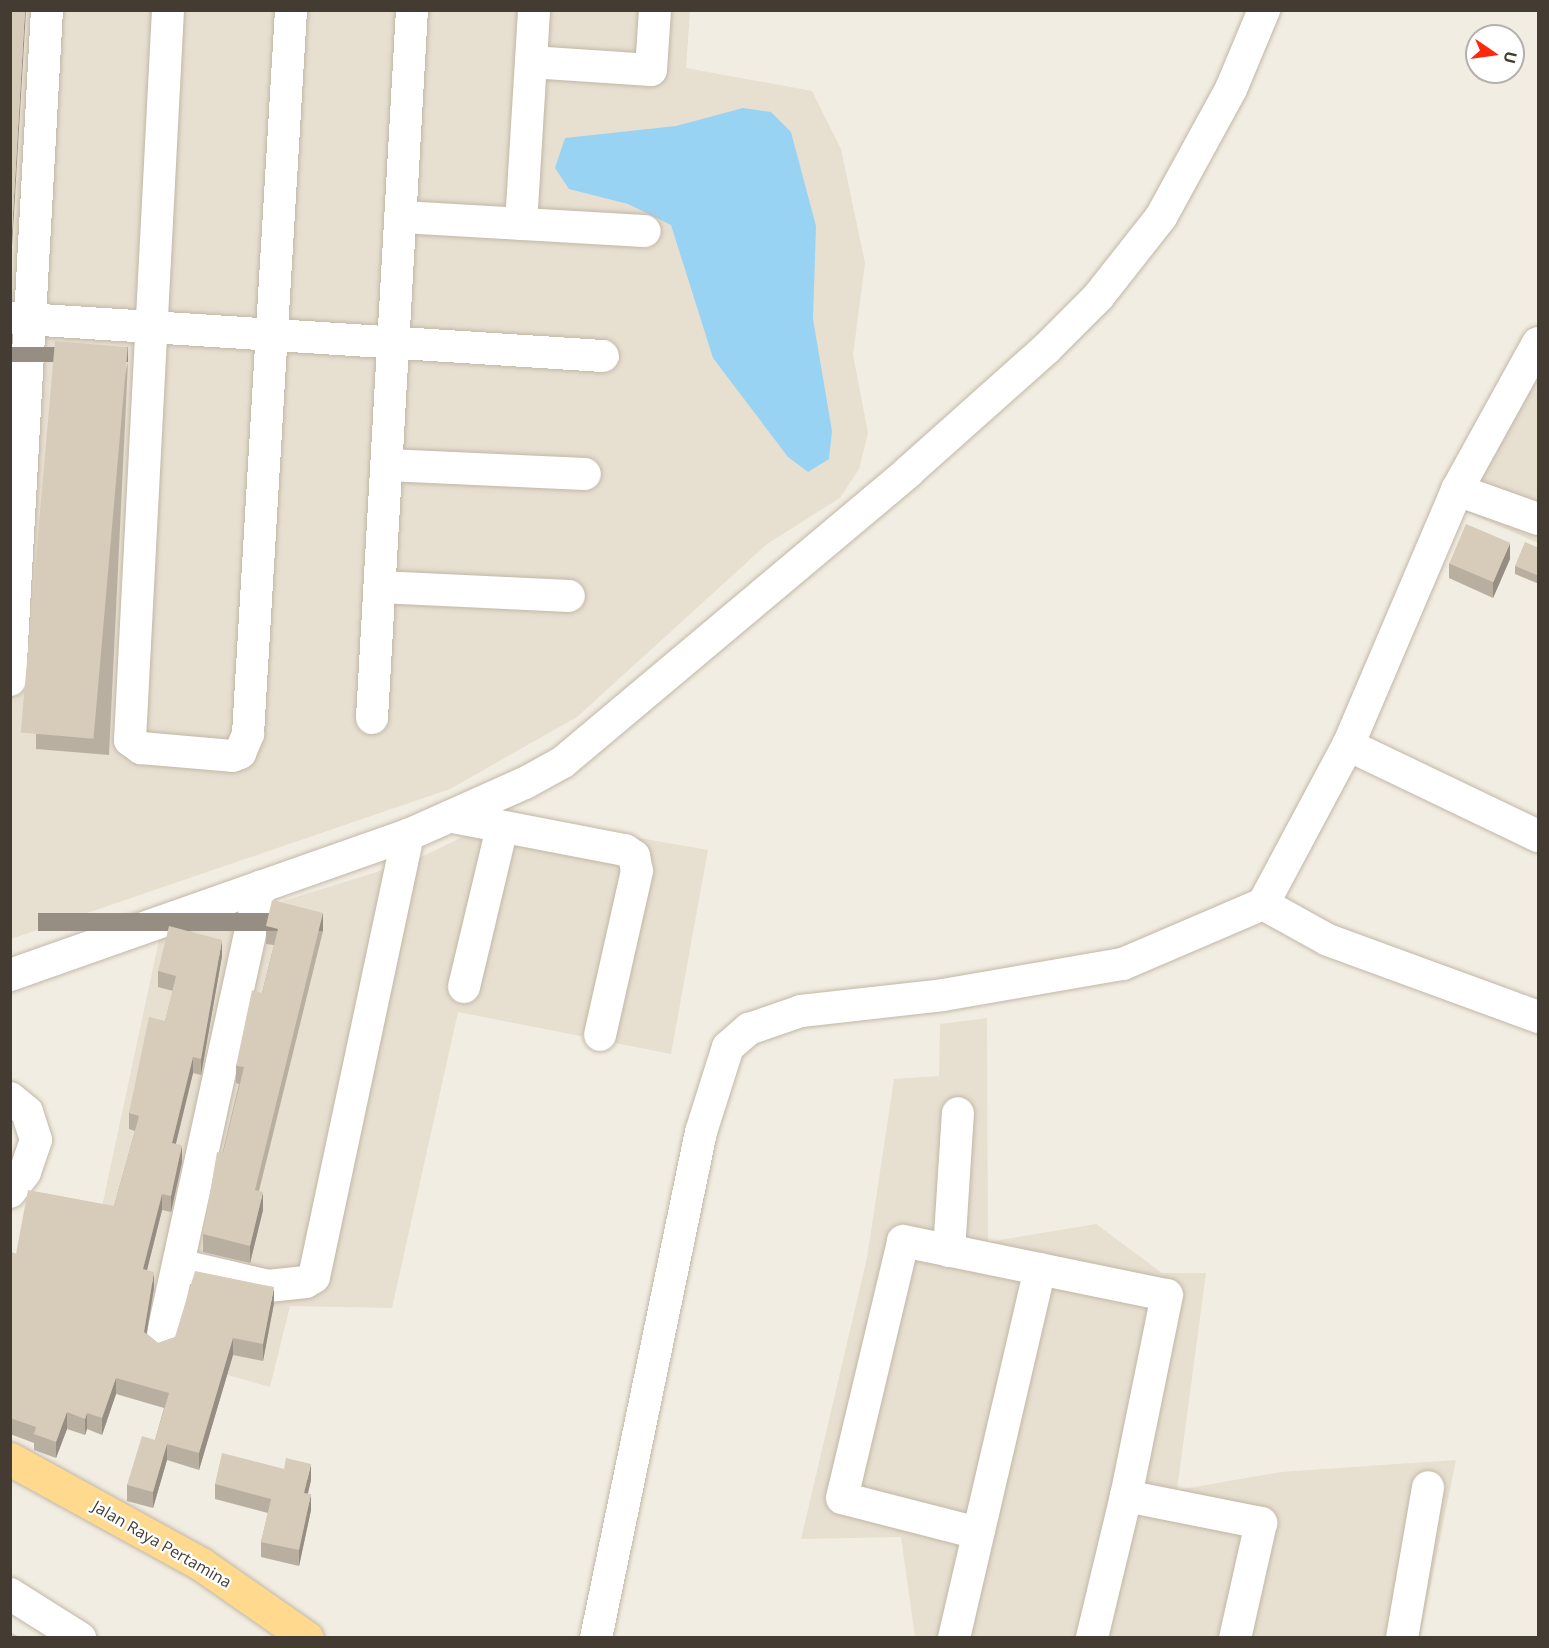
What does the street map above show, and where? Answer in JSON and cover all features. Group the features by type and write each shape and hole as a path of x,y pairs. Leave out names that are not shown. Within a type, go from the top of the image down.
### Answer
{"main road":[{"name":"Jalan Raya Pertamina","path":"10,1459 201,1564 308,1638"}],"street":[{"path":"10,680 20,318 47,10"},
{"path":"168,10 130,740 141,748 218,755 240,753 248,734 291,10"},
{"path":"372,718 412,10"},
{"path":"521,224 534,10"},
{"path":"531,62 651,70 655,10"},
{"path":"10,975 408,835 453,817 563,762 616,720 1046,349 1098,297 1161,217 1231,89 1264,10"},
{"path":"401,218 645,231"},
{"path":"20,318 603,356"},
{"path":"596,1638 700,1132 729,1047 749,1029 801,1011 966,992 1123,964 1263,904 1348,745 1457,490 1539,343"},
{"path":"387,465 585,474"},
{"path":"1457,490 1539,519"},
{"path":"380,587 569,596"},
{"path":"1348,745 1539,836"},
{"path":"453,817 625,850 638,862 600,1035"},
{"path":"464,987 502,828"},
{"path":"179,1265 268,1286 306,1282 314,1277 408,835"},
{"path":"161,1342 260,886"},
{"path":"1263,904 1328,940 1539,1017"},
{"path":"10,1098 27,1112 36,1140 29,1164 10,1192"},
{"path":"949,1251 958,1113"},
{"path":"978,1533 842,1498 903,1241 1167,1295 1126,1496 1092,1638"},
{"path":"954,1638 1040,1269"},
{"path":"1402,1638 1428,1487"},
{"path":"1126,1496 1261,1523 1235,1638"},
{"path":"10,1594 80,1638"}],"shaded area":[{"path":"10,11 690,11 686,68 812,91 841,149 865,263 853,355 868,433 859,469 840,498 767,544 577,717 450,789 11,939"},
{"path":"1538,376 1538,543 1464,511"},
{"path":"508,815 708,850 671,1054 458,1012 392,1308 290,1306 270,1387 75,1333 159,940 415,860"},
{"path":"987,1018 988,1242 1096,1224 1162,1273 1206,1273 1177,1490 1281,1472 1456,1460 1420,1637 915,1637 901,1537 801,1539 867,1258 894,1079 939,1076 940,1024"}],"water":[{"path":"743,108 771,112 791,132 816,226 813,319 832,431 829,459 808,472 788,457 713,358 671,225 628,204 569,189 555,168 565,138 676,126"}],"building":[{"path":"10,10 25,10 10,265"},
{"path":"55,341 128,347 93,739 21,733"},
{"path":"1466,524 1510,543 1493,582 1449,564"},
{"path":"1525,542 1539,548 1539,576 1515,566"},
{"path":"272,900 323,913 255,1190 263,1192 250,1246 203,1234 217,1152 223,1153 244,1067 236,1066 252,990 262,993 278,929 266,926"},
{"path":"169,926 222,940 201,1059 193,1057 172,1143 182,1145 171,1196 162,1194 143,1269 154,1272 144,1332 158,1343 175,1337 195,1271 274,1287 263,1344 233,1338 199,1453 167,1444 153,1492 127,1485 142,1436 155,1440 169,1393 116,1378 102,1418 87,1413 85,1419 67,1412 56,1442 34,1434 36,1427 10,1418 10,1252 16,1254 28,1190 114,1206 139,1116 129,1113 149,1017 165,1021 176,976 158,971"},
{"path":"222,1453 284,1469 286,1458 311,1464 304,1493 311,1494 299,1550 261,1542 271,1499 215,1484"},
{"path":"10,1632 21,1638 10,1638"}]}
